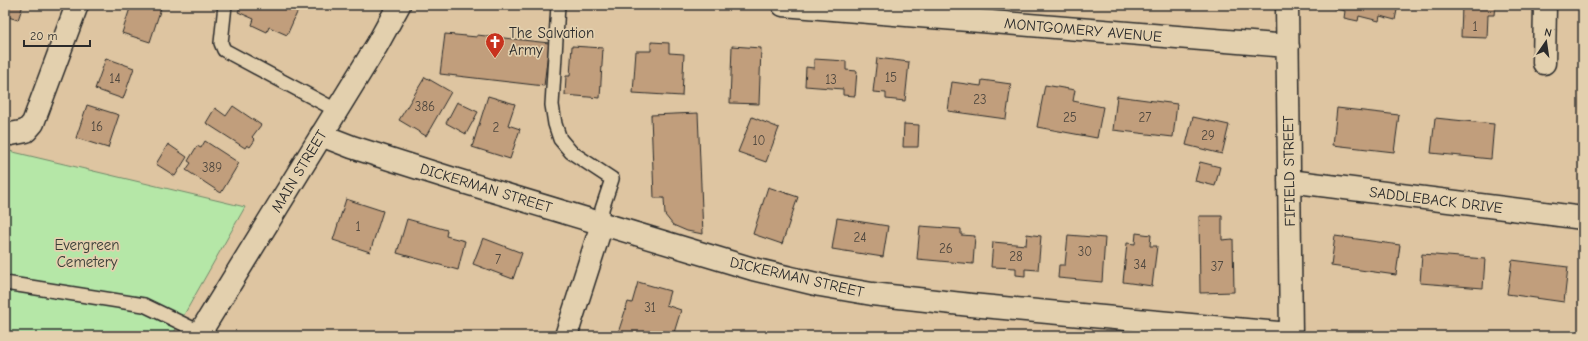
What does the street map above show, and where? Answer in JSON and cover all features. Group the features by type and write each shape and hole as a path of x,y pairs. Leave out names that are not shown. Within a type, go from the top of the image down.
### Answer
{"street":[{"path":"15,132 33,123 77,5"},
{"name":"MAIN STREET","path":"199,334 386,29 399,5"},
{"name":"MONTGOMERY AVENUE","path":"783,5 1288,46"},
{"name":"FIFIELD STREET","path":"1287,5 1291,335"},
{"path":"1544,64 1545,5"},
{"name":"DICKERMAN STREET","path":"321,135 352,147 602,224 753,269 820,285 872,294 1291,335"},
{"name":"SADDLEBACK DRIVE","path":"1289,181 1583,218"},
{"path":"566,336 602,224"}],"lane":[{"path":"225,5 221,43 224,50 336,110"},
{"path":"558,5 552,105 555,124 560,139 571,152 612,179 602,209 602,224"},
{"path":"5,283 144,305 199,334"}],"green space":[{"name":"Evergreen Cemetery","path":"5,150 245,207 172,336 5,336"}],"building":[{"path":"5,5 23,5 18,20 5,16"},
{"path":"131,5 162,5 150,42 122,33"},
{"path":"241,5 300,6 287,35 269,27 267,32 252,25 254,19 238,12"},
{"path":"1334,5 1398,5 1395,20 1380,16 1379,21 1359,16 1358,21 1344,18 1345,11 1333,8"},
{"path":"1462,5 1495,5 1494,15 1488,15 1487,38 1461,37"},
{"name":"The Salvation Army","path":"445,34 477,37 477,35 549,43 544,86 440,74"},
{"path":"651,42 669,43 669,53 684,54 682,96 633,93 636,51 651,51"},
{"path":"572,46 603,48 600,98 565,95 566,76 570,76"},
{"path":"732,46 761,48 759,104 730,103"},
{"path":"106,58 134,68 123,99 95,89"},
{"path":"877,58 909,62 905,101 886,99 886,93 873,92"},
{"path":"814,59 846,61 846,70 857,71 855,96 843,95 843,89 805,86 806,67 814,68"},
{"path":"425,77 451,92 426,136 399,120"},
{"path":"982,80 1011,84 1006,119 948,111 952,82 981,86"},
{"path":"1045,85 1075,90 1073,101 1103,107 1097,138 1037,127"},
{"path":"488,96 515,104 508,125 520,129 510,159 472,147"},
{"path":"1117,96 1177,104 1173,137 1113,130"},
{"path":"457,102 478,112 466,134 446,123"},
{"path":"87,105 119,115 108,148 76,138"},
{"path":"233,106 261,125 252,137 255,140 250,147 247,145 245,148 206,123 215,108 226,116"},
{"path":"1337,108 1399,115 1394,152 1333,145"},
{"path":"698,113 703,234 687,231 673,225 665,215 664,198 654,198 651,115"},
{"path":"752,117 779,128 766,162 738,152"},
{"path":"1193,117 1229,125 1222,154 1186,145"},
{"path":"1435,118 1494,124 1491,159 1431,153"},
{"path":"904,124 919,125 918,147 903,147"},
{"path":"205,141 239,163 221,193 186,170 191,163 188,161 197,146 201,148"},
{"path":"168,144 187,157 175,176 156,164"},
{"path":"1200,162 1220,167 1215,186 1195,181"},
{"path":"768,187 798,197 782,244 753,234"},
{"path":"346,199 383,211 370,252 333,240"},
{"path":"1199,216 1222,216 1222,240 1233,239 1234,292 1200,293"},
{"path":"837,218 888,226 883,257 832,249"},
{"path":"407,219 447,230 446,236 465,241 458,270 397,253"},
{"path":"920,226 961,229 961,235 975,236 973,264 917,259"},
{"path":"1136,233 1151,235 1150,246 1157,246 1152,286 1123,282 1127,243 1135,244"},
{"path":"1027,234 1041,236 1038,270 1025,269 1025,276 1016,275 1016,268 991,267 993,242 1026,245"},
{"path":"1068,235 1105,238 1102,282 1058,278 1059,265 1065,265"},
{"path":"1335,236 1400,245 1396,275 1331,266"},
{"path":"483,238 522,253 513,279 473,264"},
{"path":"1422,254 1485,259 1483,288 1420,283"},
{"path":"1512,260 1568,267 1564,302 1507,294"},
{"path":"638,282 670,291 666,305 681,310 673,336 655,331 653,336 617,336 628,302 632,303"}],"place":[{"name":"The Salvation Army","path":"495,59"}]}
